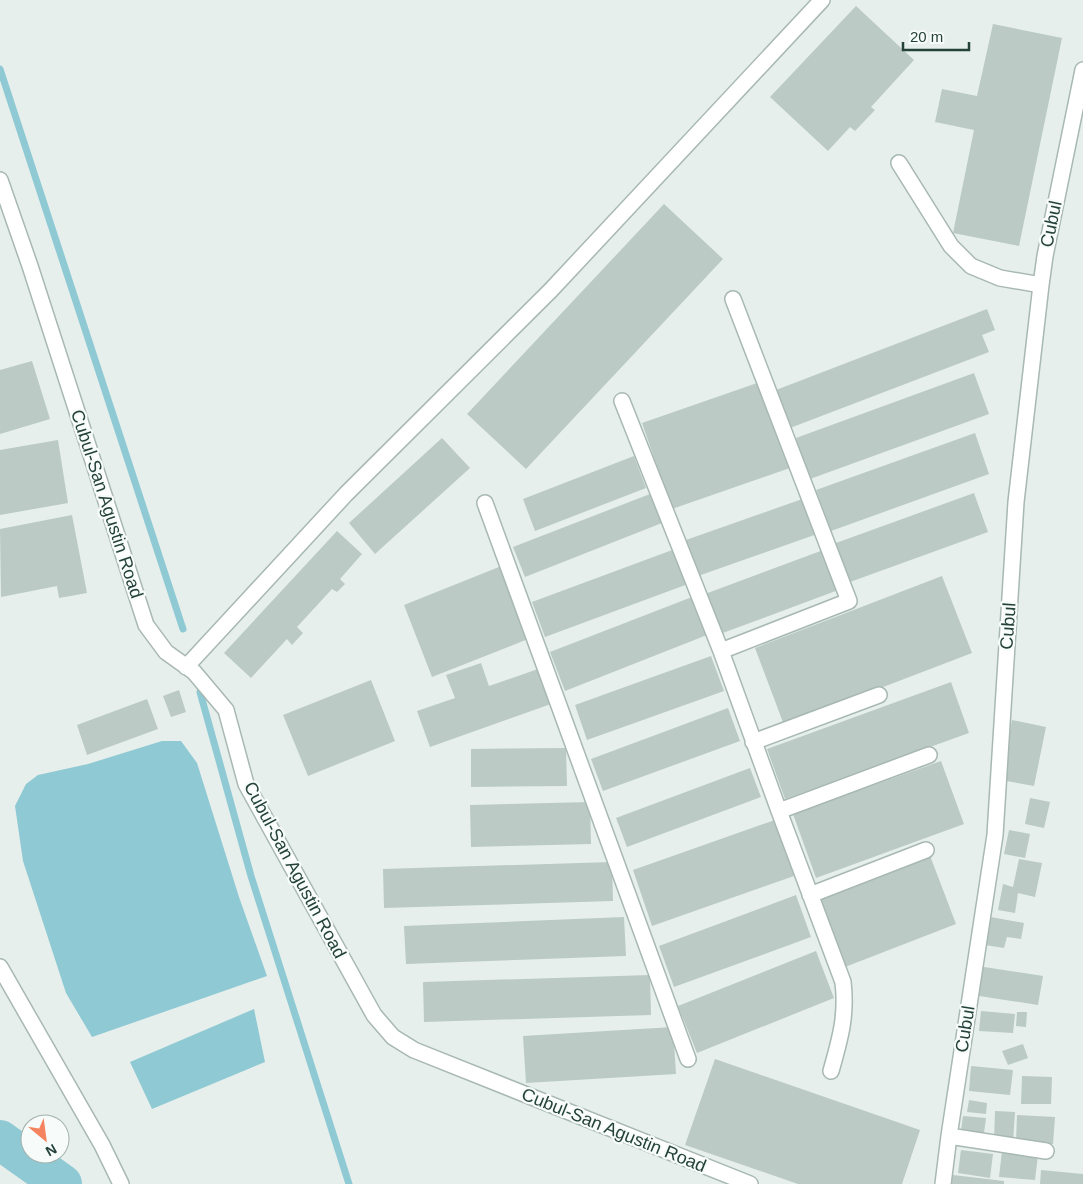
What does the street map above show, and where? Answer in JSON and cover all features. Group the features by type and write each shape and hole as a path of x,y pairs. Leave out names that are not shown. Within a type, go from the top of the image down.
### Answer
{"street":[{"path":"186,666 346,494 551,290 822,0"},
{"name":"Cubul","path":"943,1184 995,835 1016,502 1041,286 1045,256 1083,70"},
{"path":"899,163 951,246 971,266 1000,278 1041,286"},
{"name":"Cubul-San Agustin Road","path":"0,180 30,266 146,625 166,652 194,672 226,710 246,784 374,1016 393,1037 414,1050 750,1184"},
{"path":"721,651 849,601 733,300"},
{"path":"622,402 721,651 843,982 846,1004 832,1071"},
{"path":"485,503 688,1059"},
{"path":"753,742 879,695"},
{"path":"779,811 929,755"},
{"path":"810,894 926,850"},
{"path":"0,967 102,1145 121,1184"},
{"path":"949,1136 1046,1151"}],"water":[{"path":"162,741 181,741 197,763 239,897 267,976 92,1037 66,993 23,861 15,806 26,784 38,775 88,764"},
{"path":"254,1009 265,1062 152,1109 130,1062"}],"building":[{"path":"856,6 914,60 871,107 875,110 855,131 850,127 828,151 770,97"},
{"path":"993,24 1062,38 1019,246 953,233 974,130 935,122 942,89 977,96"},
{"path":"664,204 723,259 526,469 467,414"},
{"path":"987,309 995,330 982,335 989,352 790,428 776,390"},
{"path":"32,361 50,419 0,434 0,370"},
{"path":"974,373 989,414 810,479 796,438"},
{"path":"760,382 790,468 672,509 642,423"},
{"path":"975,433 989,474 831,531 816,490"},
{"path":"442,438 470,468 375,554 349,523"},
{"path":"58,440 68,503 0,515 0,450"},
{"path":"634,456 646,488 535,531 523,499"},
{"path":"974,493 988,532 850,582 836,543"},
{"path":"650,494 662,523 525,577 513,547"},
{"path":"808,497 820,533 698,576 686,540"},
{"path":"72,515 87,593 59,598 57,586 1,597 0,529"},
{"path":"337,531 362,554 340,579 345,584 337,592 332,589 297,627 303,633 292,645 287,639 251,678 224,653"},
{"path":"675,549 688,584 545,637 532,602"},
{"path":"826,549 841,589 720,634 705,594"},
{"path":"499,567 528,639 432,677 404,605"},
{"path":"942,576 972,653 784,725 755,648"},
{"path":"692,597 707,635 565,691 550,652"},
{"path":"711,656 724,691 587,740 575,705"},
{"path":"481,663 489,686 538,669 551,704 430,747 417,711 455,698 446,675"},
{"path":"371,680 395,741 308,776 283,715"},
{"path":"951,682 969,733 785,799 767,749"},
{"path":"179,690 186,712 171,717 163,696"},
{"path":"147,699 158,729 87,755 77,725"},
{"path":"728,708 740,741 603,791 591,759"},
{"path":"1012,720 1046,727 1034,786 1001,780"},
{"path":"566,748 567,786 471,787 471,749"},
{"path":"941,761 964,824 816,878 793,814"},
{"path":"750,768 761,797 627,847 616,818"},
{"path":"1030,798 1050,802 1044,828 1025,824"},
{"path":"590,802 591,844 471,847 470,805"},
{"path":"775,820 794,876 652,926 633,870"},
{"path":"1009,830 1030,834 1025,858 1004,854"},
{"path":"929,853 956,924 845,967 818,897"},
{"path":"1019,859 1042,863 1035,897 1018,893 1015,913 998,910 1003,884 1013,887"},
{"path":"612,862 613,901 384,908 383,869"},
{"path":"796,895 811,937 674,987 659,946"},
{"path":"624,917 626,956 406,964 404,926"},
{"path":"991,917 1024,923 1021,939 1007,937 1004,948 985,945"},
{"path":"816,951 834,998 697,1053 678,1006"},
{"path":"978,966 1043,976 1038,1005 973,995"},
{"path":"650,975 651,1015 424,1022 423,982"},
{"path":"981,1011 1015,1014 1013,1033 979,1031"},
{"path":"1017,1012 1027,1012 1026,1027 1016,1026"},
{"path":"673,1027 676,1074 526,1083 523,1036"},
{"path":"1023,1044 1028,1058 1008,1065 1002,1051"},
{"path":"715,1059 920,1130 902,1184 798,1184 685,1145"},
{"path":"971,1066 1013,1070 1010,1095 969,1091"},
{"path":"1022,1076 1052,1077 1051,1104 1021,1104"},
{"path":"969,1100 987,1103 986,1114 967,1112"},
{"path":"995,1111 1015,1112 1013,1142 994,1141"},
{"path":"1017,1115 1055,1117 1053,1144 1016,1142"},
{"path":"963,1116 986,1118 983,1140 960,1137"},
{"path":"961,1150 993,1154 990,1178 958,1173"},
{"path":"1002,1151 1038,1155 1035,1180 999,1177"},
{"path":"1041,1170 1083,1174 1083,1184 1040,1184"},
{"path":"953,1175 1004,1181 1004,1184 951,1184"}],"waterway":[{"path":"0,69 183,629"},
{"path":"200,692 251,876 349,1184"},
{"path":"0,1140 62,1184"}]}
